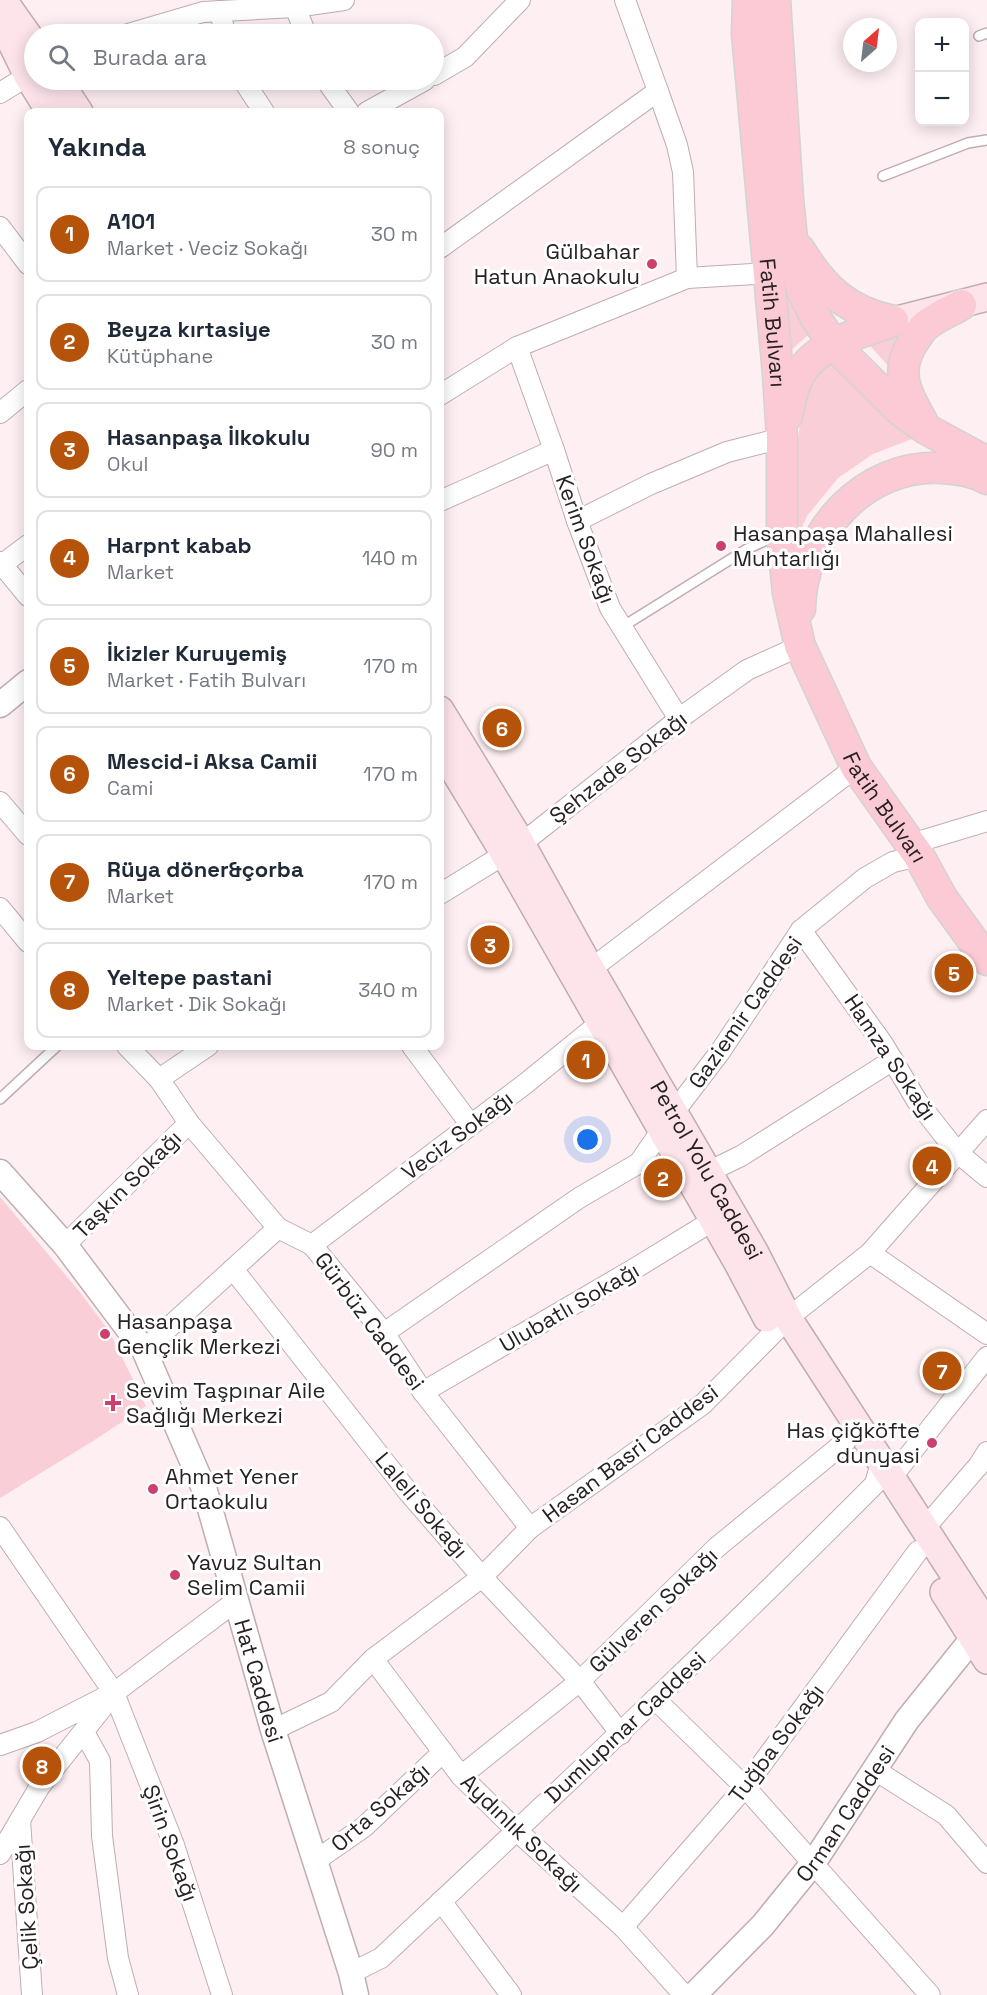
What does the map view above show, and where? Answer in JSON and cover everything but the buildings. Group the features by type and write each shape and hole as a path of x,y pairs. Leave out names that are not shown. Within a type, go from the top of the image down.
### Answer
{"main road":[{"path":"3,0 24,30"},
{"name":"Fatih Bulvarı","path":"748,0 747,34 770,273 782,438 782,533 788,593 800,646 856,767 915,850 942,898 987,960"},
{"name":"Fatih Bulvarı","path":"775,0 794,259 803,291 817,320 833,344 901,411 926,429 987,462"},
{"path":"0,19 24,62"},
{"path":"39,90 48,108"},
{"path":"65,90 76,108"},
{"path":"792,237 817,276 829,290 863,313 893,321"},
{"path":"782,438 793,390 802,371 815,357 833,344 893,321 974,301"},
{"path":"926,429 908,397 903,381 903,363 909,348 924,327 974,301"},
{"name":"Fatih Bulvarı","path":"800,646 800,594 806,571 824,530 847,501 882,478 928,467 969,472 987,478"},
{"name":"Petrol Yolu Caddesi","path":"444,718 600,1023 669,1122 708,1172 755,1253 781,1325 845,1442 882,1475"},
{"name":"Petrol Yolu Caddesi","path":"444,753 512,849 591,969 669,1122 714,1220 781,1325 882,1475 983,1636"}],"street":[{"path":"162,24 203,12 266,4 295,7 344,0"},
{"path":"444,69 465,57 520,0"},
{"path":"625,0 677,145 683,172 687,278"},
{"path":"295,7 302,24"},
{"path":"220,11 223,24"},
{"path":"0,93 24,78"},
{"path":"250,90 261,108"},
{"path":"333,90 346,108"},
{"path":"375,108 407,90"},
{"path":"444,245 658,91"},
{"path":"0,227 24,259"},
{"path":"444,393 517,347 687,278 770,273"},
{"name":"Kerim Sokağı","path":"517,347 577,521 610,608 679,719"},
{"path":"3,405 24,392"},
{"path":"577,521 651,484 727,452 782,438"},
{"path":"444,499 554,450"},
{"path":"24,548 1,564 24,591"},
{"name":"Şehzade Sokağı","path":"444,892 512,849 679,719 747,670 800,646"},
{"path":"0,705 24,685"},
{"path":"591,969 856,767"},
{"path":"0,802 24,830"},
{"name":"Gaziemir Caddesi","path":"384,1334 579,1198 639,1163 720,1053 801,930 865,878 915,850 987,821"},
{"path":"0,908 24,937"},
{"name":"Hamza Sokağı","path":"801,930 851,998 893,1060 917,1101 958,1153 987,1177"},
{"name":"Veciz Sokağı","path":"312,1245 525,1084 600,1023"},
{"name":"Gürbüz Caddesi","path":"131,1050 159,1078 189,1123 278,1228 312,1245 384,1334 423,1392 530,1528"},
{"path":"159,1078 202,1050"},
{"path":"415,1050 470,1124"},
{"path":"708,1172 741,1156 893,1060"},
{"name":"Hasan Basri Caddesi","path":"273,1730 331,1702 373,1659 482,1577 530,1528 703,1404 781,1325 870,1253 987,1120"},
{"name":"Taşkın Sokağı","path":"65,1245 189,1123"},
{"name":"Hat Caddesi","path":"0,1172 65,1245 144,1350 205,1491 273,1730 353,1984"},
{"name":"Ulubatlı Sokağı","path":"423,1392 714,1220"},
{"path":"144,1350 278,1228"},
{"path":"870,1253 987,1334"},
{"name":"Laleli Sokağı","path":"232,1269 409,1493 482,1577 580,1681 621,1734"},
{"name":"Dumlupınar Caddesi","path":"353,1984 621,1734 762,1597 882,1475 987,1357"},
{"name":"Gülveren Sokağı","path":"461,1776 580,1681 716,1548 845,1442"},
{"name":"Tuğba Sokağı","path":"622,1927 745,1787 921,1540 984,1464"},
{"name":"Şirin Sokağı","path":"0,1527 114,1693 174,1845 222,1995"},
{"path":"0,1745 37,1732 114,1693 236,1601"},
{"name":"Orman Caddesi","path":"694,1995 763,1924 814,1862 907,1720 983,1636"},
{"name":"Aydınlık Sokağı","path":"373,1659 461,1776 622,1927 684,1995"},
{"path":"0,1854 40,1786 114,1693"},
{"path":"655,1699 745,1787 930,1995"},
{"path":"84,1732 100,1761 102,1836 118,1958 128,1995"},
{"name":"Orta Sokağı","path":"315,1861 364,1827 443,1752"},
{"path":"875,1770 946,1815 987,1863"},
{"name":"Çelik Sokağı","path":"20,1820 32,1995"},
{"path":"441,1901 511,1995"}],"lane":[{"path":"883,176 968,143 987,140"},
{"path":"622,627 747,549 782,533"},
{"path":"0,1099 53,1050"}],"shaded area":[{"path":"780,250 816,328 789,352"},
{"path":"901,324 891,369 864,339"},
{"path":"833,357 920,436 873,454 838,478 807,516 796,542 797,455 803,410 817,373"},
{"path":"0,1197 79,1291 109,1331 146,1406 0,1498"}],"place":[{"name":"Gülbahar Hatun Anaokulu","path":"652,264"},
{"name":"Hasanpaşa Mahallesi Muhtarlığı","path":"721,546"},
{"name":"Mescid-i Aksa Camii","path":"502,728"},
{"name":"Hasanpaşa İlkokulu","path":"490,945"},
{"name":"İkizler Kuruyemiş","path":"954,973"},
{"name":"A101","path":"586,1060"},
{"name":"Harpnt kabab","path":"932,1166"},
{"name":"Beyza kırtasiye","path":"663,1178"},
{"name":"Hasanpaşa Gençlik Merkezi","path":"105,1334"},
{"name":"Rüya döner&çorba","path":"942,1371"},
{"name":"Sevim Taşpınar Aile Sağlığı Merkezi","path":"113,1403"},
{"name":"Has çiğköfte dunyasi","path":"932,1443"},
{"name":"Ahmet Yener Ortaokulu","path":"153,1489"},
{"name":"Yavuz Sultan Selim Camii","path":"175,1575"},
{"name":"Yeltepe pastani","path":"42,1766"}]}
